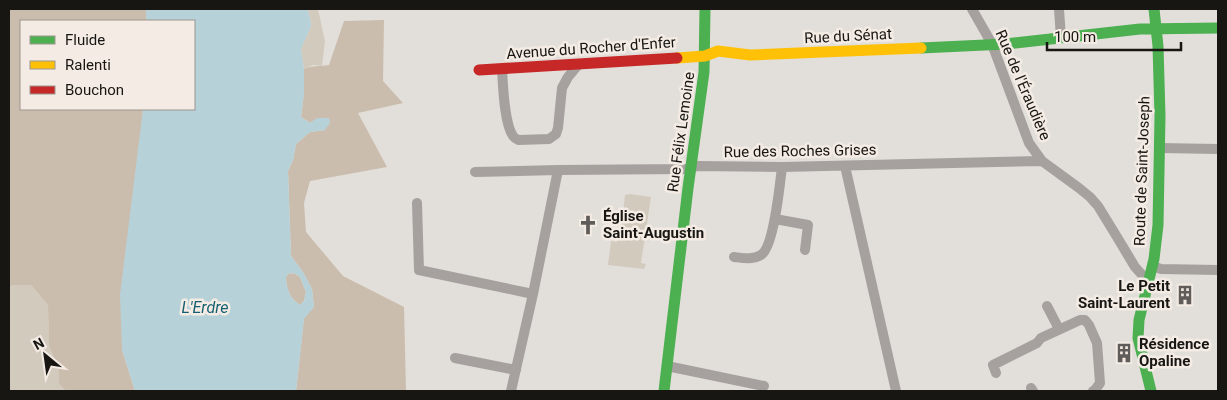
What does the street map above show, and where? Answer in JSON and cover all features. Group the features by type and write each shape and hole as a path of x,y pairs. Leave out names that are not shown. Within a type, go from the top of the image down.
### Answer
{"street":[{"name":"Rue Félix Lemoine","path":"664,391 705,56 705,9"},
{"name":"Rue de l'Éraudière","path":"972,9 992,44 1029,143 1042,161 1062,174 1098,206 1135,267 1144,277 1149,279"},
{"path":"1059,9 1061,38"},
{"name":"Route de Saint-Joseph","path":"1152,391 1138,338 1138,331 1141,308 1158,240 1160,116 1158,52 1154,9"},
{"name":"Rue du Sénat","path":"705,56 718,51 750,55 1006,44 1136,29 1218,28"},
{"name":"Avenue du Rocher d'Enfer","path":"479,70 705,56"},
{"path":"502,69 505,110 514,138 519,140 549,139 556,134 558,128 562,88 578,65"},
{"path":"1159,148 1218,149"},
{"name":"Rue des Roches Grises","path":"475,172 686,169 698,166 782,167 1042,161"},
{"path":"845,166 896,391"},
{"path":"734,257 747,258 763,254 775,219 782,167"},
{"path":"511,391 558,170"},
{"path":"417,203 419,270 533,294"},
{"path":"775,219 808,226 805,250"},
{"path":"1152,266 1161,269 1218,270"},
{"path":"1048,306 1059,329"},
{"path":"996,373 992,366 1037,343 1041,338 1059,329 1080,320 1085,320 1097,343 1100,383 1093,391"},
{"path":"455,358 516,370"},
{"path":"667,366 764,386"}],"shaded area":[{"path":"9,9 146,9 146,20 20,20 20,110 143,110 122,350 135,391 66,391 59,384 59,369 49,346 48,305 31,285 13,285 9,287"},
{"path":"307,9 318,9 325,41 322,66 313,65 304,69 301,49 311,26"},
{"path":"384,20 383,81 403,103 358,113 387,167 310,181 304,203 306,232 343,276 404,307 406,391 296,391 304,318 314,307 312,289 303,272 291,256 288,171 293,160 296,144 310,132 325,130 329,118 318,118 310,123 301,117 304,69 329,65 344,21"},
{"path":"625,195 651,197 641,263 646,264 644,269 608,265 611,241 617,242 619,226 622,225"},
{"path":"294,273 300,277 306,292 304,301 300,305 289,293 287,285 286,277 288,274"},
{"path":"13,285 31,285 48,305 49,346 59,369 59,384 66,391 9,391 9,287"}],"water":[{"name":"L'Erdre","path":"146,9 307,9 311,26 301,49 304,69 304,93 301,117 310,123 317,118 329,118 330,123 325,130 310,132 296,144 293,160 288,171 291,256 303,272 312,289 314,307 304,319 296,391 135,391 122,350 120,295 143,110 195,110 195,20 146,20","holes":["294,273 300,277 306,292 304,301 300,305 289,293 286,277 288,274"]}],"traffic: fast":[{"path":"664,391 704,72 705,9"},
{"path":"1151,391 1138,338 1139,320 1154,259 1158,225 1160,116 1158,46 1154,9"},
{"path":"921,48 1006,44 1140,29 1218,28"}],"traffic: slow":[{"path":"677,58 705,56 718,51 750,55 921,48"}],"traffic: jam":[{"path":"479,70 677,58"}],"place":[{"name":"Église Saint-Augustin","path":"588,225"},
{"name":"Le Petit Saint-Laurent","path":"1185,295"},
{"name":"Résidence Opaline","path":"1124,353"}]}
